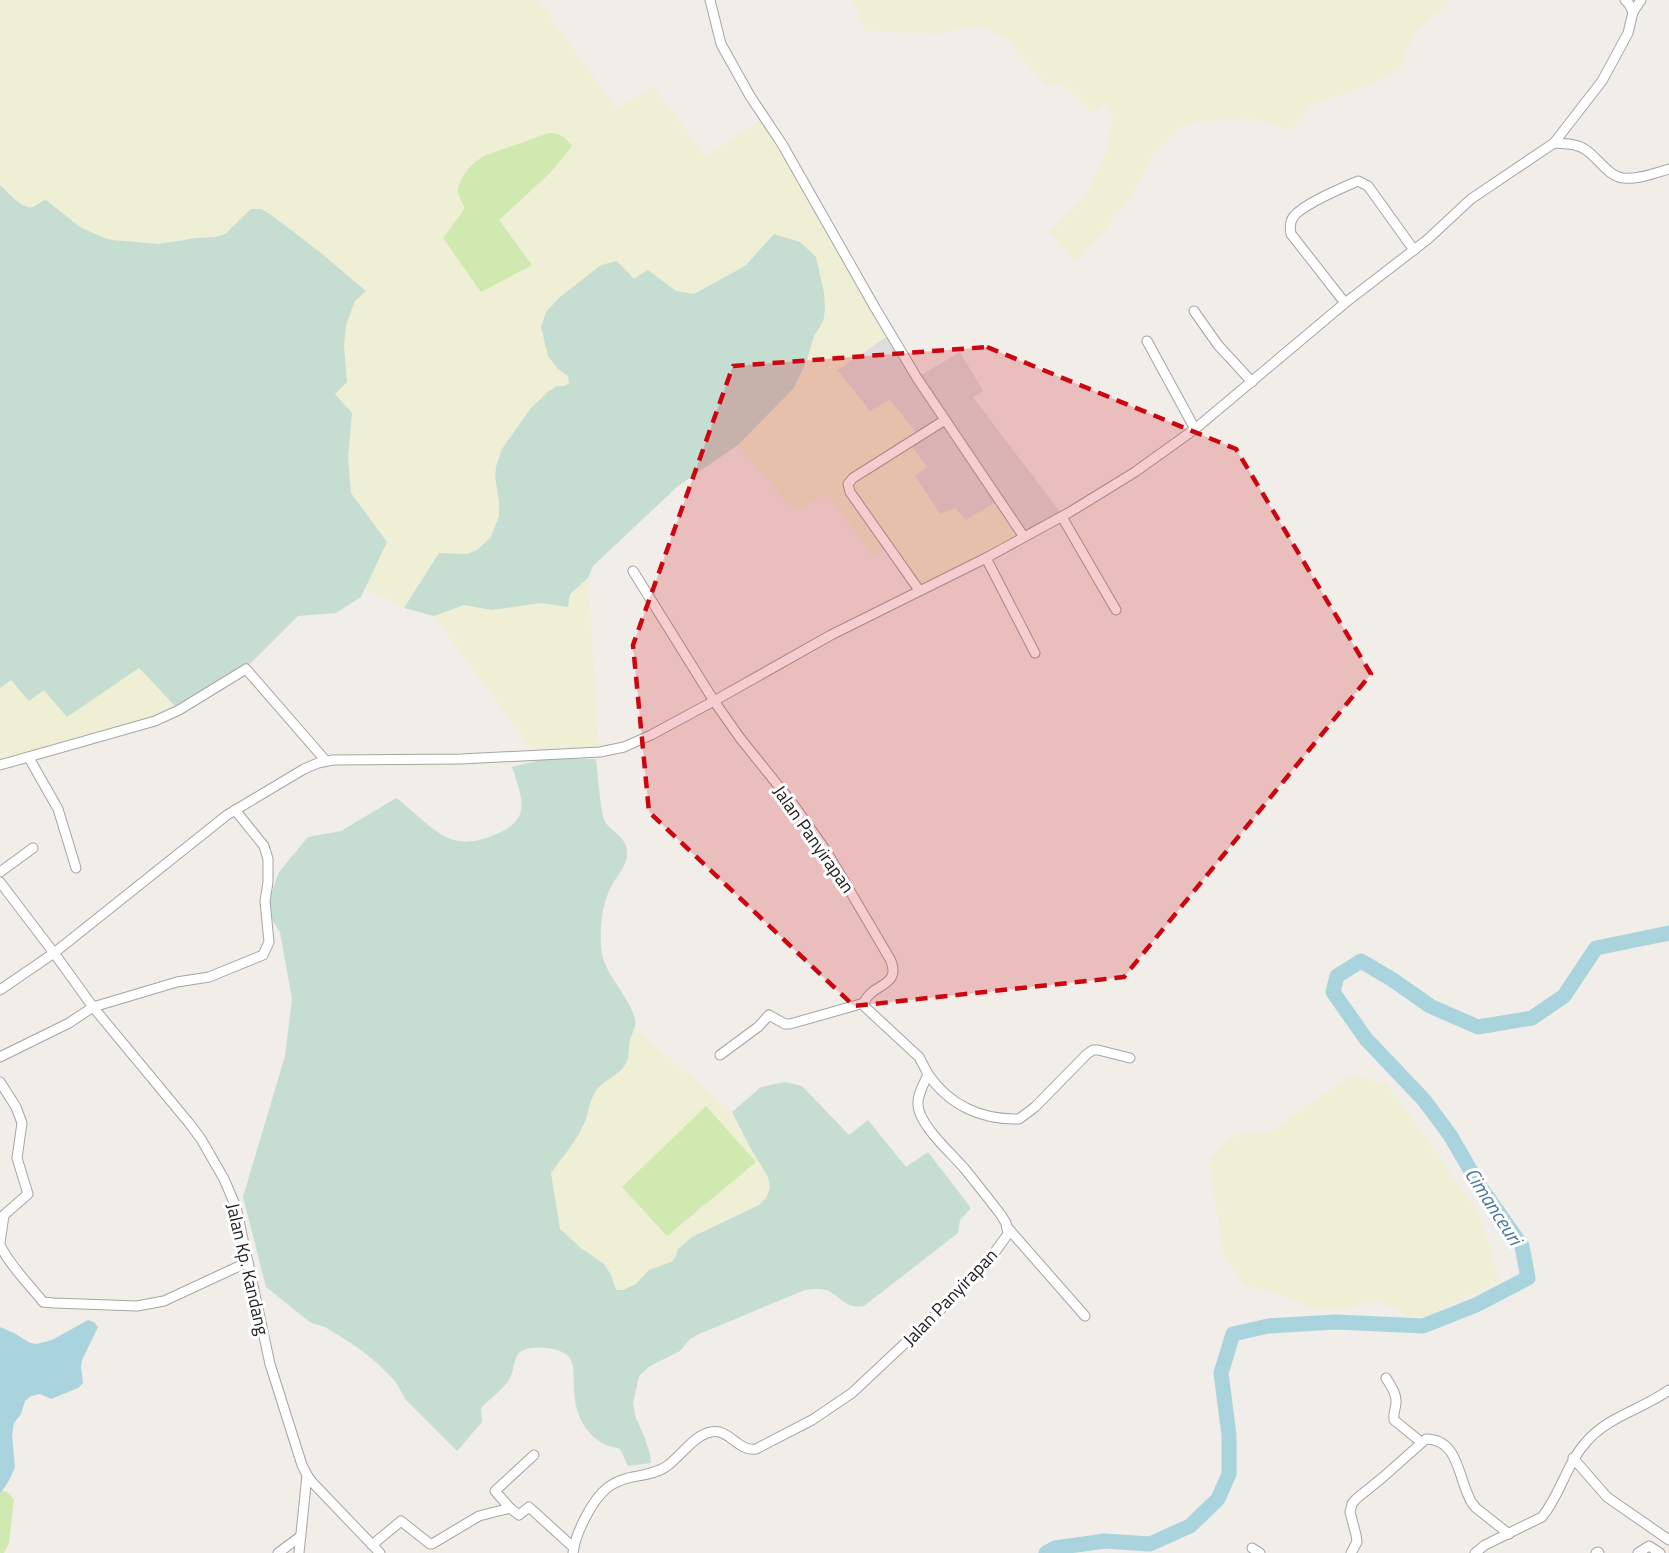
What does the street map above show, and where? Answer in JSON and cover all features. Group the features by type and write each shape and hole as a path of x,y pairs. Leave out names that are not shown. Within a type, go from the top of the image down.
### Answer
{"street":[{"path":"710,0 721,44 750,96 792,162 917,378 1024,537"},
{"path":"1625,0 1633,12"},
{"path":"0,990 54,953 199,836 235,810 304,769 326,761 461,759 614,750 633,743 714,701 831,635 986,558 1062,517 1135,472 1194,429 1345,303 1414,250 1471,200 1554,143 1602,81 1628,33 1633,12 1641,0"},
{"path":"1554,143 1571,144 1584,148 1611,173 1622,178 1635,178 1669,169"},
{"path":"1345,303 1291,234 1292,220 1296,214 1314,202 1358,181 1368,186 1414,250"},
{"path":"1194,311 1218,345 1252,382"},
{"path":"1147,341 1194,429"},
{"path":"919,591 850,492 848,484 853,478 945,420"},
{"path":"1062,517 1116,610"},
{"path":"986,558 1035,653"},
{"path":"633,571 714,701"},
{"path":"0,765 165,717 211,692 246,669 326,761"},
{"name":"Jalan Panyirapan","path":"714,701 808,825 891,958 894,971 892,977 867,996 864,1003"},
{"path":"29,758 58,809 75,868"},
{"path":"0,1057 69,1023 93,1007 177,982 209,978 263,955 268,942 265,901 268,859 264,846 235,810"},
{"path":"0,872 33,848"},
{"name":"Jalan Kp. Kandang","path":"0,882 93,1007 201,1139 231,1193 236,1207 270,1364 306,1475 380,1553"},
{"path":"720,1055 759,1027 768,1015 784,1024 790,1024 864,1003 865,1007 918,1057 937,1088 945,1096 967,1109 983,1114 1019,1119 1035,1107 1093,1050 1130,1058"},
{"name":"Jalan Panyirapan","path":"573,1550 583,1523 597,1499 608,1487 666,1467 700,1437 714,1431 724,1434 750,1450 812,1420 840,1402 873,1374 989,1260 1008,1234 1006,1223 923,1120 918,1101 928,1074"},
{"path":"0,1082 16,1107 22,1123 17,1158 28,1194 4,1215 0,1244 6,1258 44,1302 146,1305 164,1301 248,1262"},
{"path":"1007,1227 1085,1316"},
{"path":"1386,1378 1396,1398 1394,1420 1421,1443"},
{"path":"1475,1553 1485,1545 1542,1517 1573,1458 1587,1441 1606,1425 1669,1390"},
{"path":"1351,1553 1357,1542 1350,1512 1352,1504 1356,1498 1426,1439 1434,1439 1448,1447 1454,1455 1469,1498 1476,1508 1509,1534"},
{"path":"534,1455 495,1491 519,1515 531,1507 573,1550"},
{"path":"1573,1458 1607,1497 1669,1540"},
{"path":"299,1553 306,1475"},
{"path":"372,1545 401,1521 432,1544 479,1516 510,1508"},
{"path":"278,1553 301,1536"},
{"path":"1638,1553 1649,1546 1660,1553"}],"highlighted area":[{"path":"987,347 1236,449 1371,674 1124,977 854,1006 649,812 633,645 733,366"}],"shaded area":[{"path":"889,335 916,378 960,352 983,391 973,397 1063,516 1018,535 940,514 870,411 837,370"}],"green space":[{"path":"0,0 538,0 617,109 653,86 706,157 762,119 889,335 837,370 870,411 890,400 918,435 909,442 927,467 915,476 940,514 955,508 966,520 996,502 1018,535 920,586 894,543 874,557 827,494 794,511 738,445 794,388 807,360 814,336 824,318 824,292 816,257 774,234 745,266 694,294 676,291 648,270 558,369 568,376 569,383 565,386 557,386 502,449 495,477 499,516 491,537 477,550 467,554 439,553 404,608 364,589 387,542 351,493 348,458 352,413 335,394 347,381 344,346 346,325 355,301 365,290 321,253 261,209 251,209 225,234 216,237 159,244 112,240 80,227 46,200 33,207 18,203 0,185","holes":["549,133 550,173 499,220 443,238 465,208 462,180 479,158"]},
{"path":"853,0 1450,0 1441,11 1432,16 1418,30 1407,48 1405,62 1400,69 1377,82 1312,104 1298,123 1289,129 1254,119 1197,121 1178,129 1153,155 1129,200 1076,263 1050,232 1083,199 1090,188 1107,150 1113,115 1102,104 1093,114 1062,82 1048,87 1005,38 984,27 971,26 942,34 866,31"},
{"path":"549,133 557,134 572,146 550,173 499,220 532,265 481,292 443,238 465,208 458,192 461,180 471,166 484,156"},
{"path":"0,185 24,206 33,207 46,200 80,227 112,240 159,244 215,237 225,234 251,209 261,209 321,253 366,291 355,301 346,325 344,346 347,382 335,394 352,413 348,458 351,493 387,542 361,597 336,613 298,616 239,675 177,708 139,668 67,717 44,690 29,701 11,680 0,688"},
{"path":"774,234 800,242 816,257 824,292 824,318 814,336 807,360 794,388 738,445 678,486 593,566 588,578 570,594 568,607 541,603 492,610 464,605 434,616 404,608 439,553 467,554 477,550 491,537 499,516 495,477 502,449 531,408 549,391 569,383 568,376 558,369 548,356 541,327 546,312 560,297 601,265 617,261 634,279 648,270 676,291 694,294 745,266"},
{"path":"588,578 599,748 533,751 434,616 464,605 492,610 541,603 568,607 570,594"},
{"path":"139,667 177,708 91,740 0,763 0,688 11,680 44,690 107,689"},
{"path":"544,759 596,759 605,822 623,840 627,848 625,863 606,900 602,915 601,937 605,965 632,1009 635,1019 628,1058 619,1072 597,1089 579,1134 551,1173 560,1229 604,1264 616,1290 623,1290 636,1284 649,1270 671,1262 678,1249 692,1237 759,1205 766,1198 770,1188 768,1177 732,1112 761,1087 785,1082 802,1086 849,1135 868,1120 906,1167 928,1152 971,1208 960,1220 958,1233 864,1306 849,1305 826,1290 805,1290 699,1334 690,1339 680,1351 650,1366 639,1376 633,1403 651,1463 628,1466 620,1449 602,1443 588,1431 577,1410 571,1360 559,1351 536,1347 518,1354 509,1380 481,1408 482,1422 457,1451 406,1400 395,1381 377,1363 325,1327 311,1323 266,1287 243,1197 285,1056 292,999 280,932 270,917 268,903 279,872 308,837 341,831 396,798 448,838 464,842 489,837 512,825 521,810 520,791 512,767"},
{"path":"635,1029 732,1112 768,1177 770,1188 766,1198 759,1205 692,1237 675,1253 675,1258 671,1262 649,1270 636,1284 616,1291 611,1275 604,1264 560,1229 551,1173 582,1130 596,1090 626,1065 630,1041"},
{"path":"1352,1075 1387,1084 1477,1210 1499,1281 1425,1317 1408,1316 1381,1302 1366,1303 1341,1310 1316,1310 1270,1291 1244,1284 1224,1255 1209,1163 1211,1158 1238,1134 1272,1133"},
{"path":"706,1106 756,1162 667,1236 622,1187"},
{"path":"3,1491 14,1499 9,1543 4,1553 0,1553 0,1494"}],"water":[{"path":"88,1320 94,1322 98,1327 82,1360 83,1383 78,1388 51,1399 40,1394 31,1396 25,1401 21,1414 14,1423 12,1435 15,1467 0,1494 0,1327 30,1343 37,1344 52,1340"}],"waterway":[{"name":"Cimanceuri","path":"1046,1553 1055,1548 1105,1541 1150,1544 1190,1526 1218,1499 1229,1474 1229,1435 1221,1373 1233,1334 1268,1326 1336,1322 1423,1326 1476,1305 1528,1278 1522,1246 1479,1185 1450,1135 1424,1100 1366,1039 1333,992 1337,976 1361,961 1430,1006 1478,1027 1532,1018 1564,996 1596,948 1669,933"}]}
